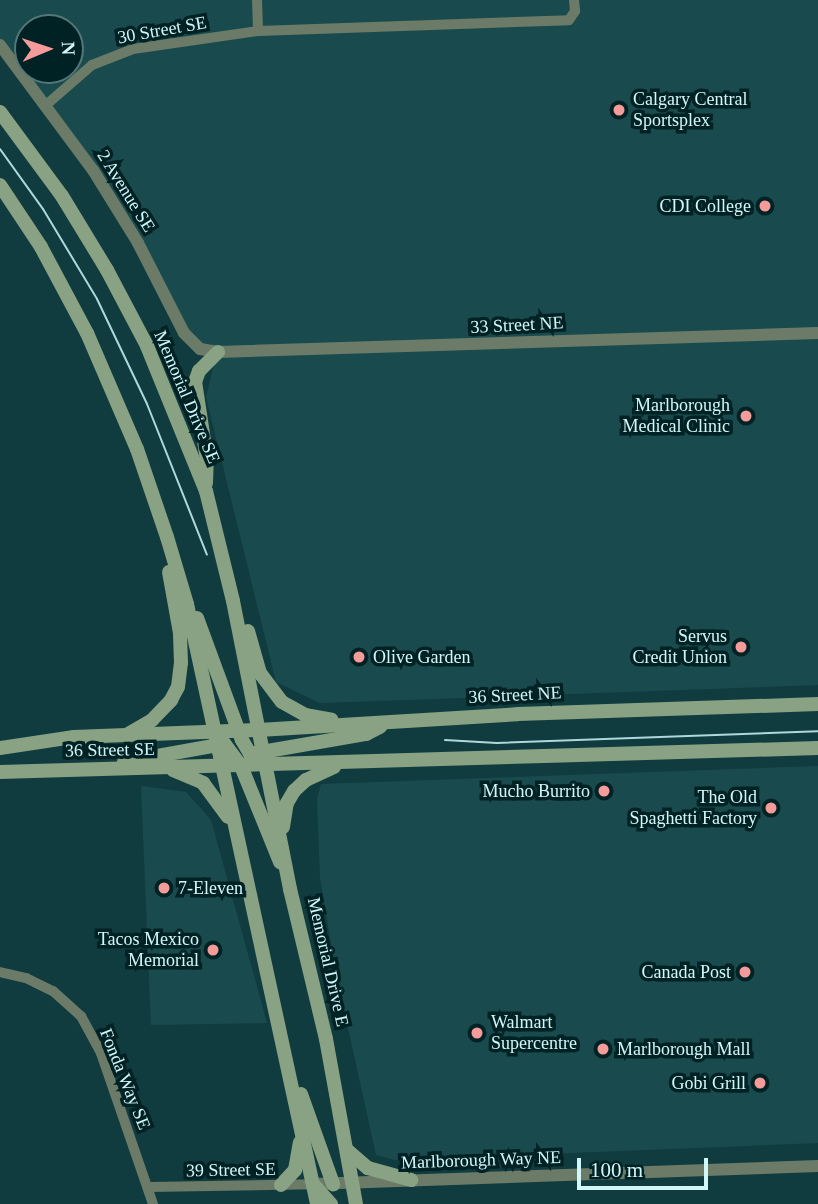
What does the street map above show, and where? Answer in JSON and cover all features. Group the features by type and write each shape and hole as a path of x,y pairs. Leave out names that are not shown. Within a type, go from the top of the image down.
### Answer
{"main road":[{"name":"Memorial Drive SE","path":"0,112 62,195 107,270 147,346 206,491 233,601 259,730"},
{"path":"0,185 41,247 87,332 133,438 167,537 187,604 220,740 221,766 317,1204"},
{"path":"206,491 207,460 195,382 199,371 218,352"},
{"path":"127,734 161,711 178,687 181,663 180,633 166,554 167,537"},
{"path":"233,601 246,625 260,673 282,702 305,715 364,724"},
{"path":"187,604 197,617 240,736 252,759 290,889"},
{"name":"36 Street NE","path":"259,730 518,714 818,704"},
{"path":"221,766 366,734 387,723"},
{"path":"106,768 259,730"},
{"name":"Memorial Drive E","path":"259,730 252,759 282,839 290,889 321,1015 356,1204"},
{"name":"36 Street SE","path":"0,748 74,737 127,734 220,740"},
{"path":"220,740 252,759 342,764 818,748"},
{"path":"282,839 287,803 294,791 306,780 342,764"},
{"name":"36 Street SE","path":"0,772 221,766"},
{"path":"170,768 203,783 234,827"},
{"path":"281,1036 333,1184"},
{"path":"281,1185 295,1170 302,1134"},
{"path":"347,1150 368,1168 411,1180"},
{"path":"313,1184 331,1204"}],"street":[{"path":"257,0 258,31"},
{"name":"30 Street SE","path":"46,105 92,65 133,49 258,31 569,20 574,0"},
{"name":"2 Avenue SE","path":"0,45 109,194 187,338 200,349 218,352"},
{"name":"33 Street NE","path":"218,352 818,333"},
{"name":"Fonda Way SE","path":"0,972 26,978 53,991 81,1016 101,1053 153,1204"},
{"name":"Marlborough Way NE","path":"313,1184 818,1166"},
{"name":"39 Street SE","path":"149,1187 313,1184"}],"shaded area":[{"path":"0,0 818,0 818,685 320,703 276,682 206,397 217,352 195,346 138,243 27,84 84,84 84,14 14,14 14,65 0,45"},
{"path":"818,766 818,1143 395,1160 376,1155 336,973 320,877 317,798 321,784"},
{"path":"141,786 186,792 211,820 267,1023 151,1025"}],"tram line":[{"path":"0,149 43,209 97,299 147,404 207,555"},
{"path":"445,740 497,743 818,731"}],"place":[{"name":"Calgary Central Sportsplex","path":"619,110"},
{"name":"CDI College","path":"765,206"},
{"name":"Marlborough Medical Clinic","path":"746,416"},
{"name":"Servus Credit Union","path":"741,647"},
{"name":"Olive Garden","path":"359,657"},
{"name":"Mucho Burrito","path":"604,791"},
{"name":"The Old Spaghetti Factory","path":"771,808"},
{"name":"7-Eleven","path":"164,888"},
{"name":"Tacos Mexico Memorial","path":"213,950"},
{"name":"Canada Post","path":"745,972"},
{"name":"Walmart Supercentre","path":"477,1033"},
{"name":"Marlborough Mall","path":"603,1049"},
{"name":"Gobi Grill","path":"760,1083"}]}
